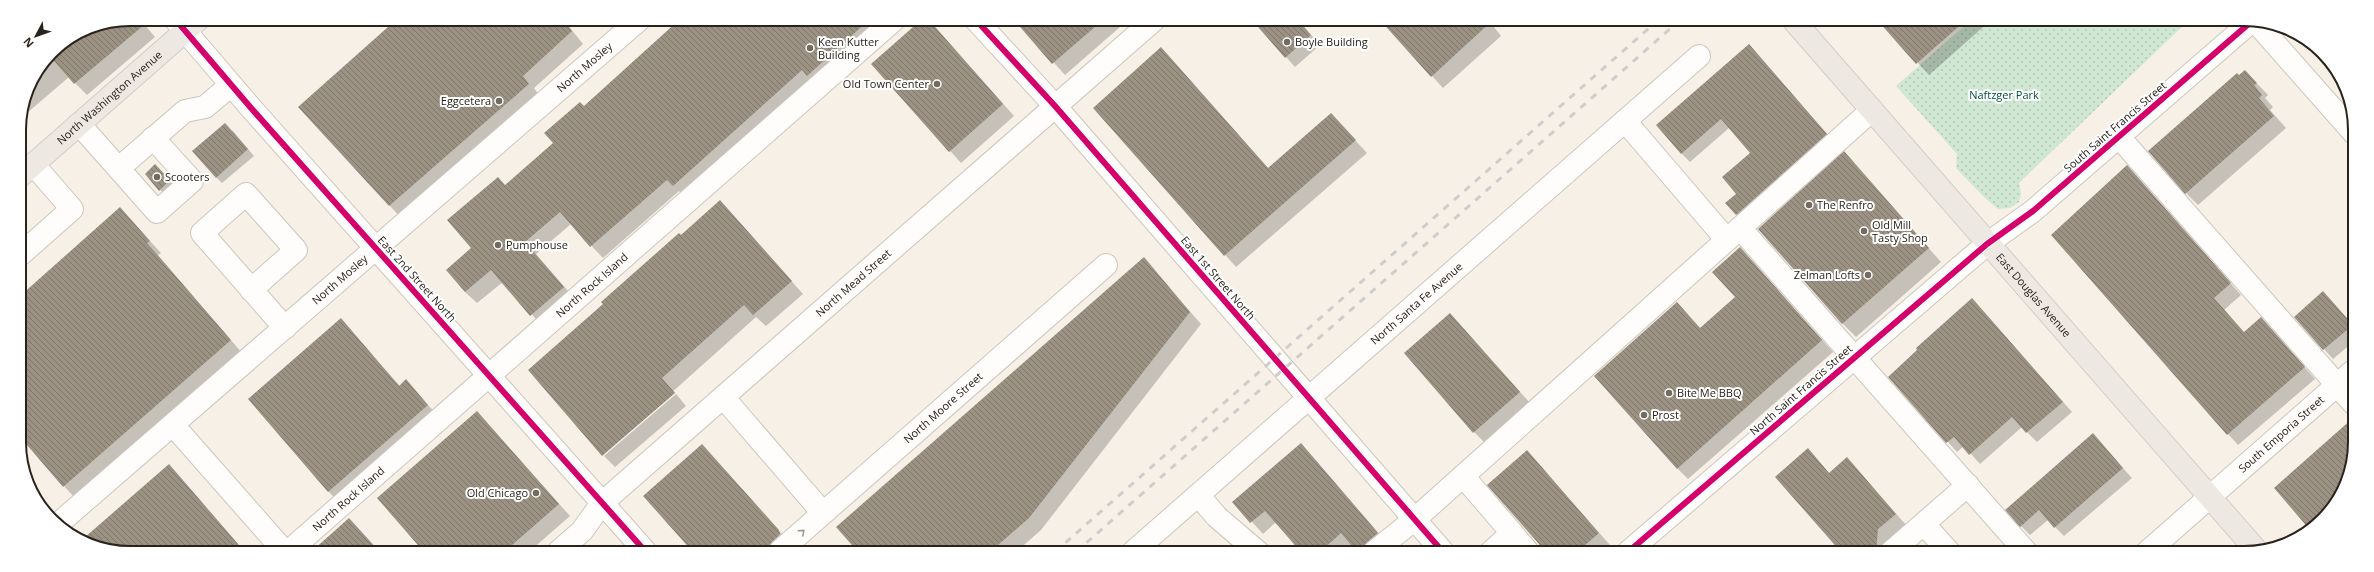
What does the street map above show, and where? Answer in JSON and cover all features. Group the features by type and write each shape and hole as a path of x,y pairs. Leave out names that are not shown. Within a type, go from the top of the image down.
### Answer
{"main road":[{"name":"North Washington Avenue","path":"26,170 79,124 183,26"},
{"name":"East Douglas Avenue","path":"1798,26 1987,244 2252,546"}],"street":[{"name":"East 2nd Street North","path":"188,26 231,85 641,546"},
{"name":"North Mosley","path":"62,521 632,26"},
{"name":"North Rock Island","path":"295,546 887,26"},
{"name":"East 1st Street North","path":"982,26 1055,106 1438,546"},
{"name":"North Mead Street","path":"565,546 582,531 602,503 1147,26"},
{"name":"South Saint Francis Street","path":"1987,244 2033,211 2246,26"},
{"path":"2261,27 2348,126"},
{"name":"North Santa Fe Avenue","path":"1140,546 1699,56"},
{"path":"119,168 185,111 205,106 231,85"},
{"path":"1381,546 1415,519 1872,110"},
{"path":"1625,121 1733,234 1855,357 2021,546"},
{"path":"79,124 157,212 192,181 153,138"},
{"path":"2118,137 2348,398"},
{"path":"26,170 72,209 26,250"},
{"name":"North Saint Francis Street","path":"1635,546 1987,244"},
{"name":"North Moore Street","path":"786,546 1106,265"},
{"path":"251,290 285,328"},
{"name":"South Emporia Street","path":"2154,546 2348,375"},
{"path":"723,397 823,513"},
{"path":"173,425 280,546"},
{"path":"1463,476 1523,546"},
{"path":"1898,546 1968,485"},
{"path":"1198,495 1217,517 1251,546"},
{"path":"1924,524 1944,546"},
{"path":"1498,546 1512,533"}],"green space":[{"name":"Naftzger Park","path":"1964,26 2183,26 2019,183 2021,194 2019,202 2010,208 1998,209 1985,198 1956,168 1957,154 1896,86"}],"building":[{"path":"123,26 143,26 74,84 53,60 67,47 90,34"},
{"path":"389,26 568,26 572,31 523,76 529,84 389,206 298,107"},
{"path":"672,26 862,26 807,76 802,70 673,186 667,180 590,247 560,212 525,242 564,287 530,316 491,270 465,292 446,270 471,248 447,220 498,177 505,185 553,143 544,133 580,102 584,106"},
{"name":"Old Town Center","path":"914,26 934,26 1003,104 949,152 871,64"},
{"path":"1019,26 1096,26 1052,64"},
{"name":"Boyle Building","path":"1257,26 1303,26 1311,35 1285,58"},
{"path":"1385,26 1486,26 1431,77"},
{"path":"1882,26 1959,26 1916,64"},
{"path":"1749,44 1827,134 1736,215 1725,203 1736,194 1722,177 1750,153 1721,119 1681,154 1656,125"},
{"path":"1161,47 1268,168 1331,113 1356,140 1224,256 1093,108"},
{"path":"2245,70 2257,83 2254,85 2262,95 2259,98 2274,116 2185,194 2148,151 2237,73 2239,75"},
{"path":"225,123 248,149 216,178 192,151"},
{"path":"1844,151 1929,248 1842,324 1758,229"},
{"name":"Scooters","path":"155,164 170,180 159,191 145,174"},
{"path":"2127,165 2231,283 2214,298 2244,332 2261,317 2305,367 2227,435 2051,235"},
{"path":"720,200 792,281 753,315 744,305 662,378 675,393 602,456 528,370 603,304 601,302 679,233 681,235"},
{"path":"120,207 150,241 147,243 231,340 63,487 26,444 26,291"},
{"path":"1740,247 1822,340 1677,469 1594,376 1677,302 1700,328 1735,297 1712,272"},
{"path":"1144,257 1190,312 1029,518 997,546 853,546 836,527"},
{"path":"2323,291 2348,319 2348,329 2323,350 2294,317"},
{"path":"1972,298 2063,402 2026,433 2012,417 1969,455 1954,437 1946,443 1888,377 1917,350 1916,348"},
{"path":"1450,313 1520,392 1473,433 1404,353"},
{"path":"341,318 399,386 406,379 428,405 328,492 248,399"},
{"path":"477,411 559,504 511,546 419,546 377,498"},
{"path":"2348,422 2347,456 2342,475 2334,494 2318,516 2306,525 2274,488"},
{"path":"2093,433 2123,468 2054,528 2039,510 2020,527 2005,510"},
{"path":"1301,443 1378,533 1366,543 1365,546 1352,546 1341,533 1327,546 1296,546 1265,511 1250,523 1232,502"},
{"path":"702,444 779,530 780,534 770,546 688,546 643,496"},
{"path":"1808,448 1829,473 1847,457 1896,514 1878,529 1877,546 1836,546 1775,477"},
{"path":"1527,450 1599,533 1584,546 1541,546 1487,485"},
{"path":"169,464 240,546 130,546 110,544 86,536"},
{"path":"349,518 374,546 318,546"}],"railway":[{"path":"1062,546 1651,26"},
{"path":"1083,546 1673,26"}],"cycle path":[{"path":"181,26 251,108 641,546"},
{"path":"982,26 1055,106 1438,546"},
{"path":"1635,546 1987,244 2033,211 2246,26"}],"place":[{"name":"Boyle Building","path":"1287,42"},
{"name":"Keen Kutter Building","path":"810,48"},
{"name":"Old Town Center","path":"937,84"},
{"name":"Eggcetera","path":"499,101"},
{"name":"Scooters","path":"157,177"},
{"name":"The Renfro","path":"1809,205"},
{"name":"Old Mill Tasty Shop","path":"1864,231"},
{"name":"Pumphouse","path":"498,245"},
{"name":"Zelman Lofts","path":"1868,275"},
{"name":"Bite Me BBQ","path":"1669,393"},
{"name":"Prost","path":"1644,415"},
{"name":"Old Chicago","path":"536,493"}]}
